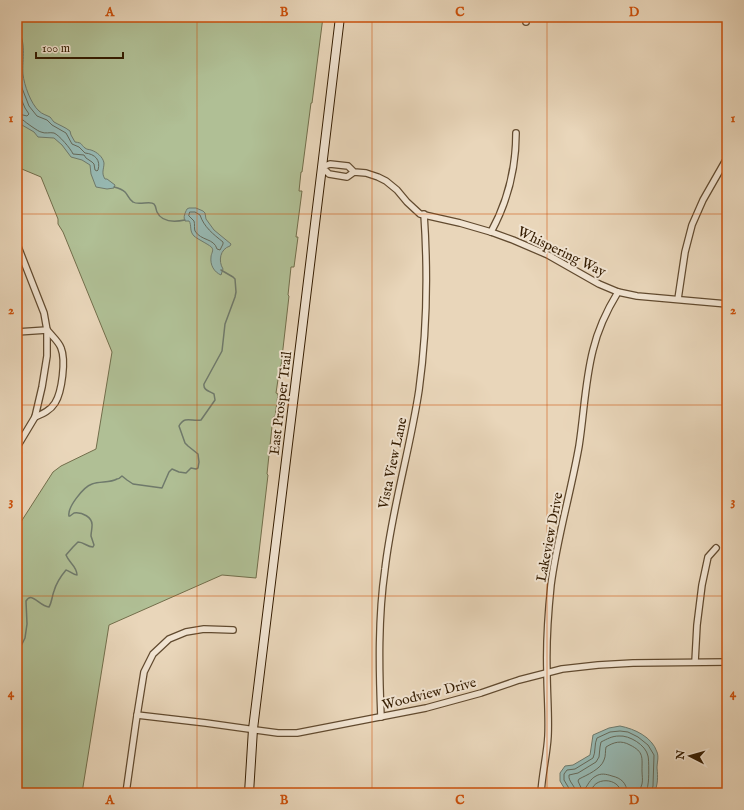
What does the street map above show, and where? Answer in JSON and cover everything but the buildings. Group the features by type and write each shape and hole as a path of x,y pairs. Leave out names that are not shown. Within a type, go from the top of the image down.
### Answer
{"main road":[{"name":"East Prosper Trail","path":"249,793 253,729 340,17"}],"street":[{"path":"492,232 503,208 511,182 515,157 516,133"},
{"path":"678,299 685,252 692,225 703,200 727,158"},
{"name":"Whispering Way","path":"354,172 347,177 329,174 322,167 330,164 348,166 354,172 378,177 397,190 420,214 460,223 492,232 513,240 548,255 599,284 618,292 638,296 727,304"},
{"name":"Vista View Lane","path":"381,717 379,647 385,569 390,533 412,432 424,345 427,279 424,214"},
{"path":"17,244 44,313 48,330 47,356 35,417 17,447"},
{"name":"Lakeview Drive","path":"541,793 548,737 547,672 551,585 579,446 593,351 597,336 609,308 618,292"},
{"path":"17,332 48,330"},
{"path":"35,417 47,412 55,403 62,383 64,361 61,348 48,330"},
{"path":"695,662 697,625 702,585 708,557 716,548"},
{"path":"126,793 144,672 153,654 169,639 186,632 204,629 234,630"},
{"name":"Woodview Drive","path":"137,715 278,733 297,733 426,708 481,693 519,680 562,669 633,663 727,662"}],"green space":[{"path":"17,17 323,17 301,172 299,191 302,191 296,237 298,237 294,267 291,267 281,366 276,393 278,394 275,417 273,417 256,578 222,575 109,625 82,793 17,793 17,528 53,472 61,466 96,449 112,352 63,232 58,224 58,219 41,177 17,167"}],"water":[{"path":"17,29 23,45 23,74 26,89 33,104 40,112 70,131 75,142 80,143 86,149 99,155 104,163 104,177 115,185 114,188 107,189 96,187 91,174 90,165 82,160 71,157 62,145 54,138 38,137 34,132 21,123 17,124"},
{"path":"189,208 196,208 203,211 206,219 214,230 231,244 222,252 220,259 223,269 221,275 214,270 212,265 212,248 194,236 189,221 185,221 185,214"},
{"path":"620,726 642,734 655,747 658,754 658,775 654,793 623,793 603,789 598,793 570,793 566,791 560,781 560,773 565,766 573,765 590,755 593,735 609,728"}],"waterway":[{"path":"114,187 124,191 130,200 135,203 154,204 159,216 165,220 185,220"},
{"path":"17,654 25,638 27,624 26,601 28,598 33,598 49,607 56,586 66,570 77,575 76,569 66,555 78,542 91,547 94,545 91,536 91,520 83,514 74,513 69,516 70,508 80,493 92,484 111,481 122,476 133,484 162,488 169,472 172,469 186,473 191,468 198,468 198,454 185,443 179,426 186,420 201,420 215,400 214,394 205,389 204,384 222,351 225,324 236,292 235,279 221,270"}]}
